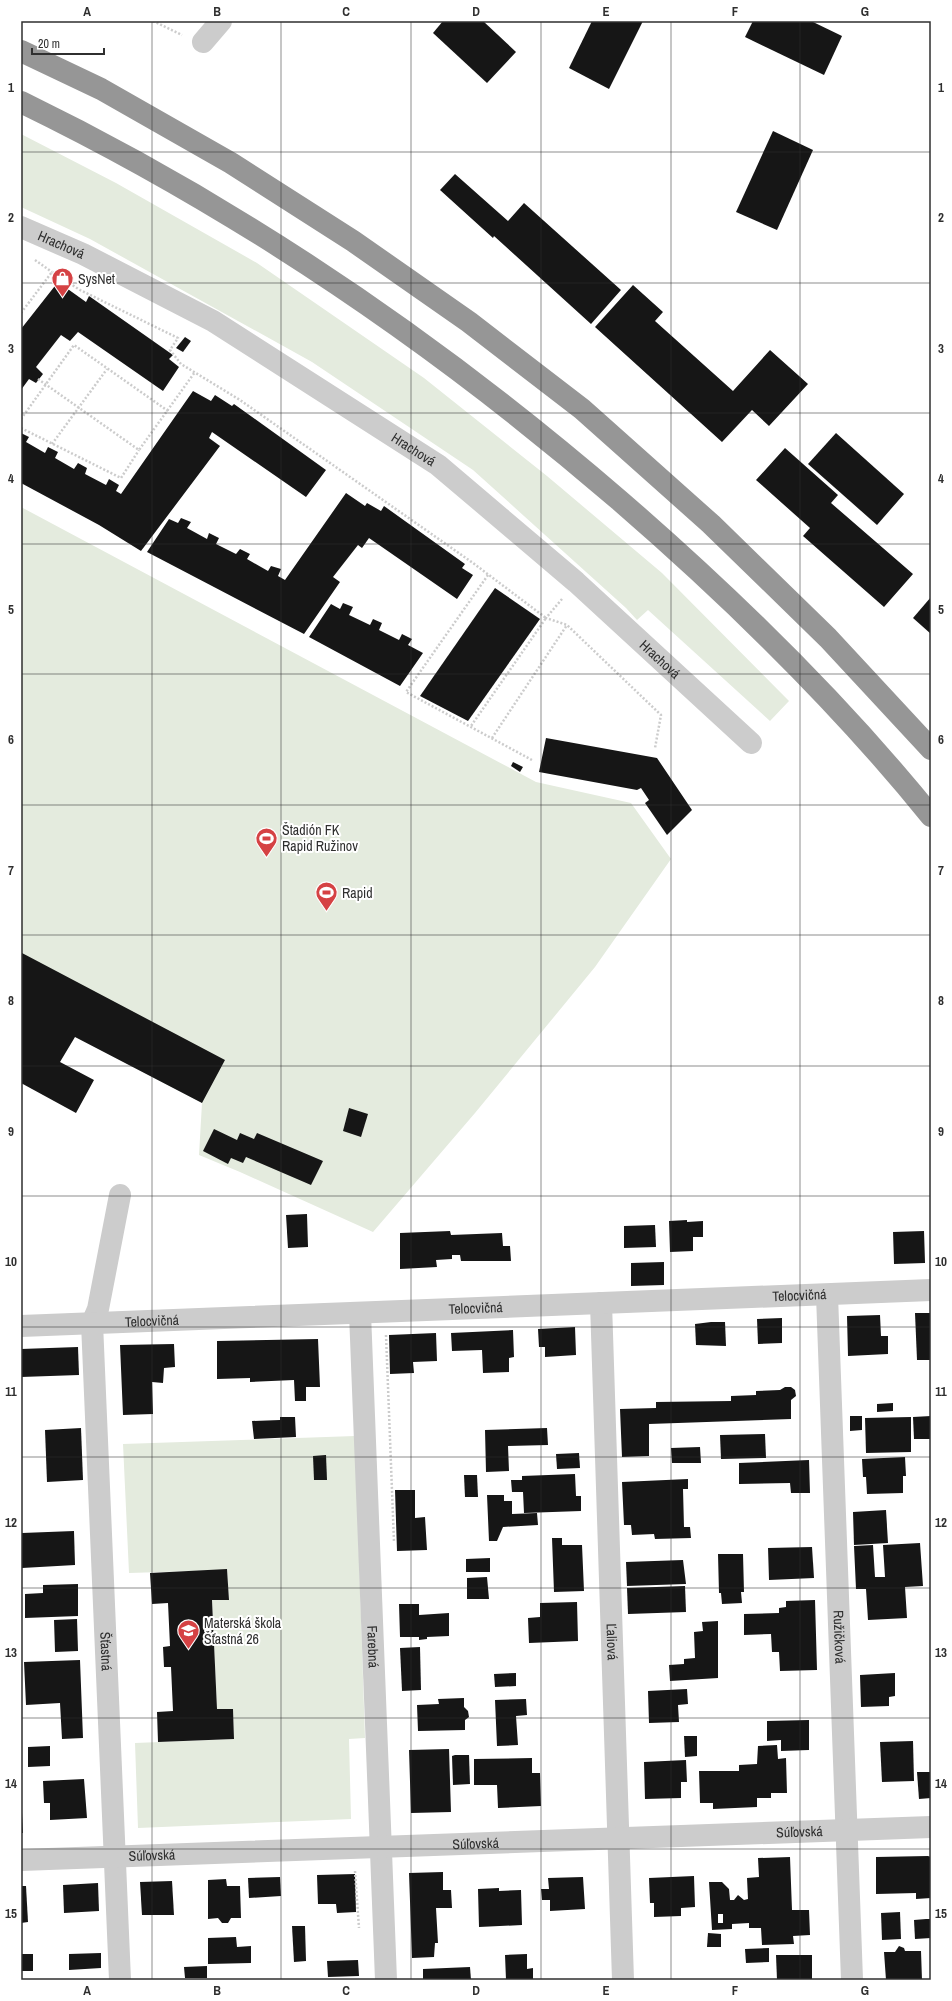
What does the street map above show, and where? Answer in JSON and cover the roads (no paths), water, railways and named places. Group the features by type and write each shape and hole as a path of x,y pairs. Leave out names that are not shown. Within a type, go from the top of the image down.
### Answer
{"highway":[{"path":"21,51 101,89 231,163 353,241 469,322 582,409 711,524 828,638 931,749"},
{"path":"21,102 84,133 209,203 328,277 444,359 556,446 687,559 797,665 895,772 931,816"}],"street":[{"path":"203,42 221,21"},
{"name":"Hrachová","path":"22,230 83,254 213,321 438,465 576,582 751,743"},
{"path":"92,1323 98,1309 120,1195"},
{"name":"Telocvičná","path":"21,1326 931,1290"},
{"name":"Ružičková","path":"827,1294 852,1980"},
{"name":"Ľaliová","path":"601,1303 623,1980"},
{"name":"Farebná","path":"360,1312 386,1980"},
{"name":"Šťastná","path":"92,1323 120,1980"},
{"name":"Súľovská","path":"21,1860 931,1827"}],"place":[{"name":"SysNet","path":"63,298"},
{"name":"Štadión FK Rapid Ružinov","path":"266,858"},
{"name":"Rapid","path":"327,912"},
{"name":"Materská škola Šťastná 26","path":"188,1650"}]}
